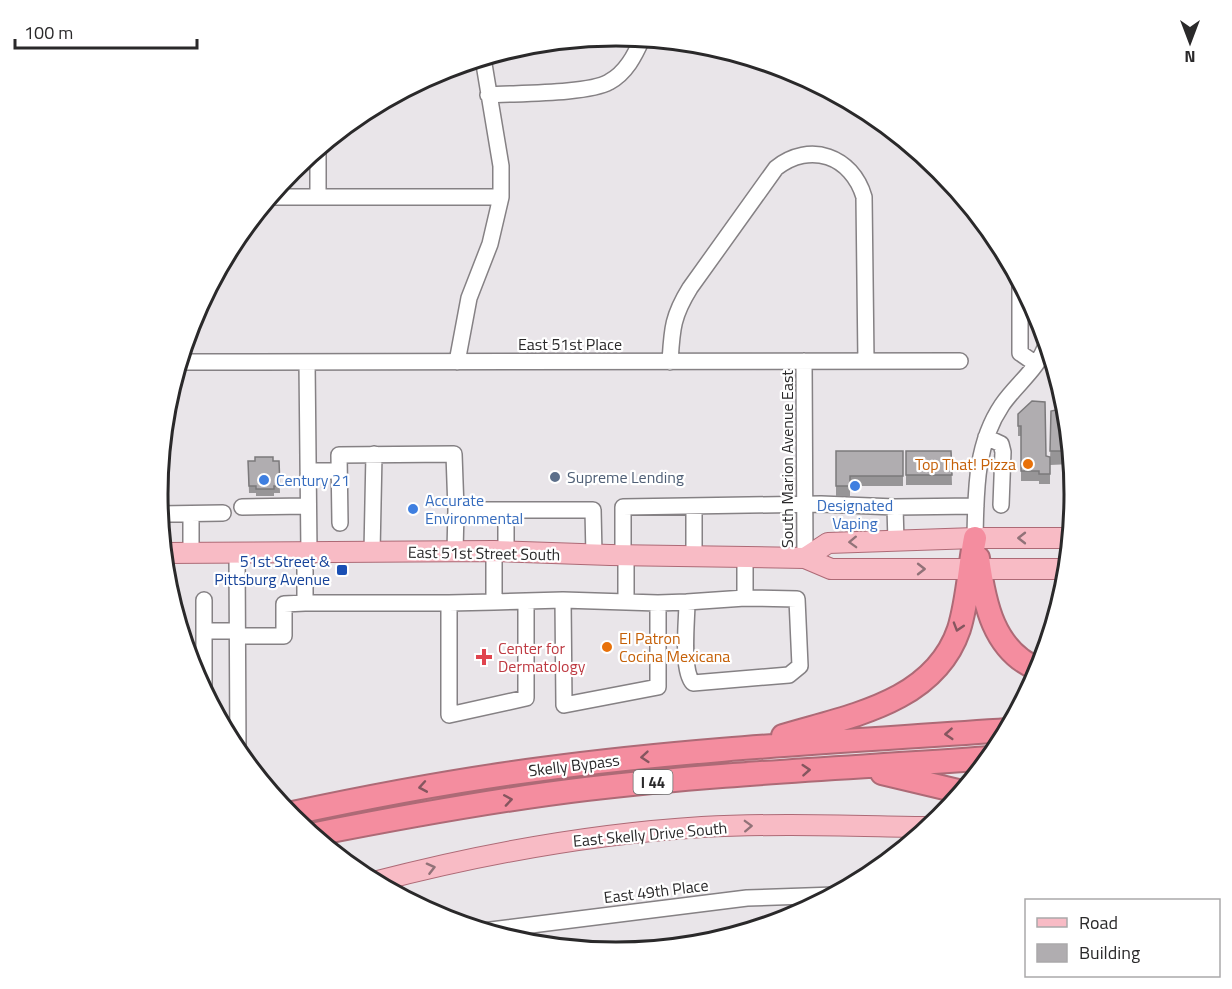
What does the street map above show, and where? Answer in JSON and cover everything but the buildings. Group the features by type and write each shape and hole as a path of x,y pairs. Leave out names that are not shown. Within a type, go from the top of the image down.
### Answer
{"highway":[{"path":"744,748 882,706 903,696 922,682 940,664 956,636 974,569 975,538"},
{"path":"974,569 993,624 1016,657 1030,665"},
{"name":"Skelly Bypass","path":"300,812 359,799 520,772 624,759 744,748 996,731"},
{"name":"Skelly Bypass","path":"323,833 450,809 588,789 685,779 977,759"},
{"path":"857,767 953,790"}],"main road":[{"path":"805,558 828,543 975,538 1062,538"},
{"name":"East 51st Street South","path":"172,553 500,551 594,555 805,558 831,569 1057,569"},
{"name":"East Skelly Drive South","path":"387,879 515,850 652,832 759,825 916,827"}],"street":[{"path":"488,95 590,88 608,83 622,72 639,47"},
{"path":"457,362 469,298 490,244 501,197 501,166 484,67"},
{"path":"670,362 674,321 678,308 690,288 776,168 795,157 809,154 823,155 844,165 857,178 864,197 866,361"},
{"path":"318,161 318,196"},
{"path":"281,197 501,197"},
{"path":"1020,300 1020,353 1036,364"},
{"path":"975,538 977,480 986,438 1002,405 1036,364 1041,354"},
{"name":"South Marion Avenue East","path":"804,361 805,558"},
{"name":"East 51st Place","path":"188,362 960,361"},
{"path":"305,603 305,568 309,553 307,362"},
{"path":"986,438 1001,444 1003,452 1001,505"},
{"path":"340,524 339,454 454,454 455,551"},
{"path":"372,552 374,454"},
{"path":"308,471 339,471"},
{"path":"242,507 308,506"},
{"path":"626,602 623,507 976,506"},
{"path":"694,507 694,556"},
{"path":"895,507 896,541"},
{"path":"456,510 592,510 594,555"},
{"path":"494,602 506,510"},
{"path":"169,514 223,513"},
{"path":"191,514 191,553"},
{"path":"237,553 238,734"},
{"path":"745,557 745,598"},
{"path":"204,631 284,636 284,604 563,600 658,603 745,598 797,599 800,666 789,675 693,682 688,677 686,666 687,602"},
{"path":"204,600 204,670"},
{"path":"563,600 564,705 658,687 658,603"},
{"path":"449,603 449,715 526,698 526,601"},
{"name":"East 49th Place","path":"505,928 747,898 815,896"}],"place":[{"name":"Top That! Pizza","path":"1028,464"},
{"name":"Supreme Lending","path":"555,477"},
{"name":"Century 21","path":"264,480"},
{"name":"Designated Vaping","path":"855,486"},
{"name":"Accurate Environmental","path":"413,509"},
{"name":"51st Street & Pittsburg Avenue","path":"342,570"},
{"name":"El Patron Cocina Mexicana","path":"607,647"},
{"name":"Center for Dermatology","path":"484,657"}]}
